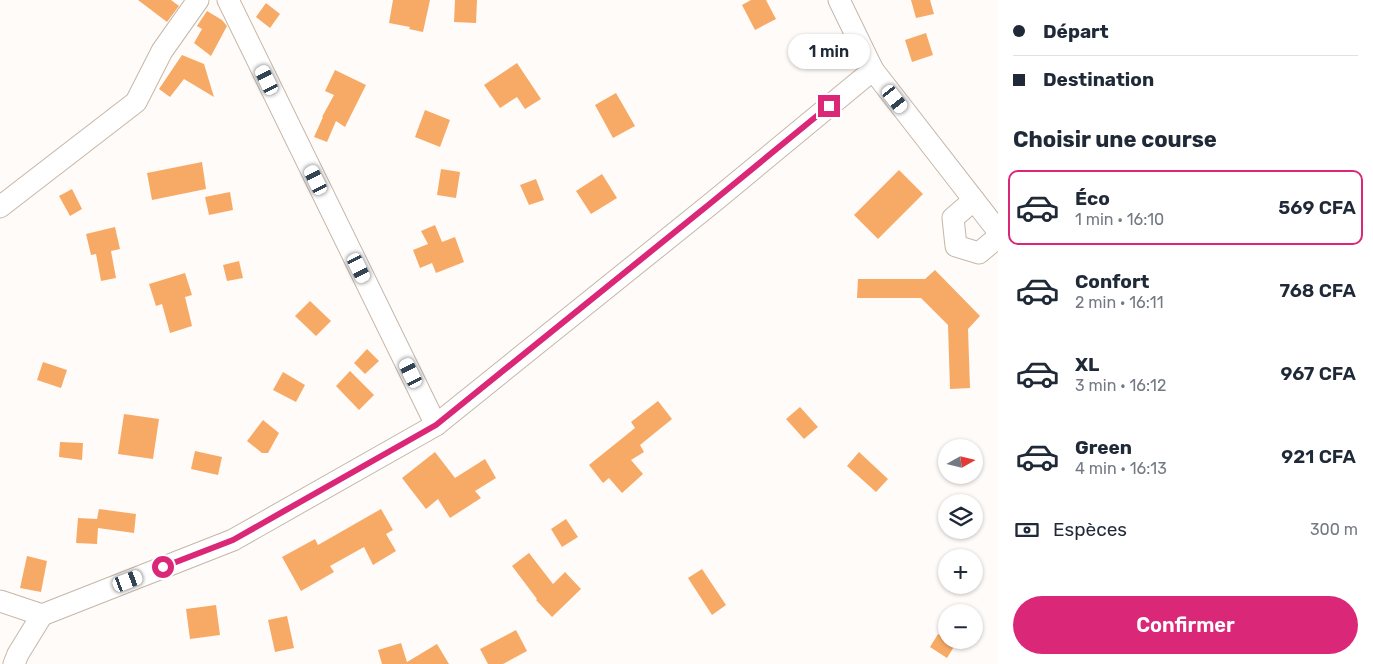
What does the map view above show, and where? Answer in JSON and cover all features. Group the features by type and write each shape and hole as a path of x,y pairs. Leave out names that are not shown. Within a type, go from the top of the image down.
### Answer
{"street":[{"path":"0,207 136,102 162,51 198,0"},
{"path":"228,0 436,425"},
{"path":"839,0 873,70 998,232"},
{"path":"14,664 42,615 233,540 436,425 873,70"},
{"path":"974,200 954,218 956,246 980,253 998,237"},
{"path":"0,601 42,615"}],"building":[{"path":"138,0 171,0 179,6 167,22"},
{"path":"393,0 430,0 423,32 409,29 410,27 389,23"},
{"path":"455,0 477,0 476,23 454,22"},
{"path":"751,0 766,0 776,19 755,30 742,5"},
{"path":"911,0 930,0 934,14 916,18"},
{"path":"266,3 280,14 270,28 256,17"},
{"path":"207,11 222,20 227,26 211,56 194,43 202,29 197,26"},
{"path":"926,33 933,55 912,62 905,40"},
{"path":"182,55 204,64 214,97 184,79 170,97 159,89"},
{"path":"517,63 541,99 525,109 517,97 500,108 484,85"},
{"path":"335,70 366,85 345,127 336,121 327,142 314,137 334,95 325,91"},
{"path":"616,93 635,126 613,138 595,105"},
{"path":"425,110 450,120 440,147 415,137"},
{"path":"202,162 206,189 152,200 147,173"},
{"path":"441,169 460,172 456,198 437,195"},
{"path":"899,170 923,194 878,239 854,215"},
{"path":"602,174 617,198 591,214 576,191"},
{"path":"536,179 544,200 529,205 520,185"},
{"path":"72,189 82,209 70,216 59,196"},
{"path":"230,192 233,210 209,215 205,197"},
{"path":"435,225 442,242 455,237 464,262 436,273 432,263 420,268 413,250 428,244 421,231"},
{"path":"115,227 120,249 111,251 116,278 101,281 96,254 91,255 86,234"},
{"path":"239,261 243,278 227,281 223,265"},
{"path":"935,270 980,316 968,329 970,388 950,389 948,325 921,298 857,298 858,279 925,279"},
{"path":"185,273 192,295 185,297 192,326 170,333 162,304 156,306 149,284"},
{"path":"310,301 331,321 316,336 295,316"},
{"path":"367,349 379,361 365,374 354,363"},
{"path":"43,362 67,370 61,388 37,380"},
{"path":"350,371 374,395 359,410 336,386"},
{"path":"283,372 305,385 296,402 273,390"},
{"path":"658,401 672,419 640,445 644,452 631,460 643,474 622,493 609,478 603,483 589,465 635,428 631,422"},
{"path":"800,407 818,427 804,439 786,419"},
{"path":"124,414 159,419 153,459 118,454"},
{"path":"263,420 279,433 268,453 262,453 247,441"},
{"path":"60,442 83,443 82,460 59,457"},
{"path":"195,451 222,457 218,475 191,469"},
{"path":"435,452 455,478 485,459 496,478 475,491 481,498 450,518 438,499 426,509 402,478"},
{"path":"859,452 888,479 876,492 847,466"},
{"path":"99,509 136,514 134,533 98,528 97,544 76,543 78,518 97,519"},
{"path":"381,509 393,530 386,534 396,551 373,565 364,547 330,566 334,572 301,591 282,557 315,539 318,545"},
{"path":"566,519 578,537 562,547 551,529"},
{"path":"529,553 553,584 565,572 581,589 552,617 536,600 512,566"},
{"path":"27,556 47,561 41,592 20,588"},
{"path":"702,569 726,605 712,615 688,578"},
{"path":"216,605 220,635 190,639 186,609"},
{"path":"287,616 294,648 275,652 268,620"},
{"path":"516,630 527,651 503,664 488,664 480,649"},
{"path":"938,634 938,649 953,649 947,658 930,647"},
{"path":"401,643 407,662 437,644 449,664 382,664 378,650"}],"route":[{"path":"163,567 233,540 436,425 829,106"}]}
